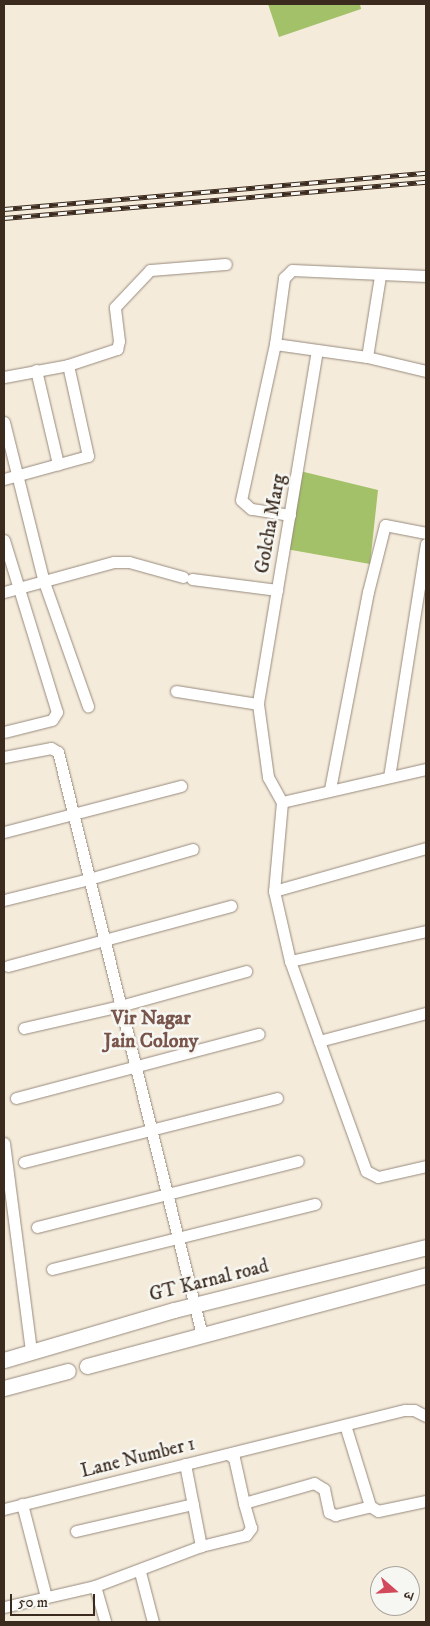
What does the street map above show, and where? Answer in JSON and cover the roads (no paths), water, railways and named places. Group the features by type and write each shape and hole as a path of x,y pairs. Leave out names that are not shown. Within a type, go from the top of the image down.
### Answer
{"main road":[{"name":"GT Karnal road","path":"4,1360 194,1305 426,1247"},
{"path":"87,1366 426,1275"},
{"path":"4,1388 68,1371"}],"street":[{"path":"4,377 68,365 117,349 119,341 115,307 148,271 226,264"},
{"path":"290,515 251,509 241,500 275,344 287,273 299,270 380,276 426,276"},
{"path":"367,357 380,276"},
{"path":"275,344 367,357 426,371"},
{"name":"Golcha Marg","path":"282,802 268,777 258,704 317,350"},
{"path":"4,478 88,456 68,365"},
{"path":"36,370 58,464"},
{"path":"4,422 19,474 44,582 88,706"},
{"path":"330,789 368,592 385,525 426,533"},
{"path":"4,540 17,589 57,712 52,720 4,732"},
{"path":"389,777 426,544"},
{"path":"4,592 114,562 129,562 187,578 277,590"},
{"path":"176,691 258,704"},
{"path":"4,757 56,750 202,1335"},
{"path":"426,769 330,789 282,802 274,891 290,961 366,1171 378,1177 426,1166"},
{"path":"4,832 73,816 181,786"},
{"path":"274,891 426,848"},
{"path":"4,900 89,879 192,849"},
{"path":"8,966 231,906"},
{"path":"290,961 426,931"},
{"path":"24,1028 120,1006 246,971"},
{"path":"320,1041 426,1013"},
{"path":"16,1098 258,1034"},
{"path":"24,1162 277,1098"},
{"path":"4,1143 31,1352"},
{"path":"37,1228 298,1161"},
{"path":"52,1269 315,1204"},
{"name":"Lane Number 1","path":"4,1509 405,1410 414,1410 426,1416"},
{"path":"345,1425 370,1506 378,1512 426,1501"},
{"path":"4,1607 95,1586 140,1572 201,1546 249,1534 234,1458 228,1454"},
{"path":"185,1464 201,1546"},
{"path":"244,1503 319,1484 324,1488 332,1514 370,1506"},
{"path":"22,1504 46,1597"},
{"path":"76,1531 193,1504"},
{"path":"140,1572 153,1622"},
{"path":"95,1586 103,1622"}],"railway":[{"path":"4,209 426,173"},
{"path":"4,218 426,182"}],"district":[{"name":"Vir Nagar Jain Colony","path":"151,1030"}]}
